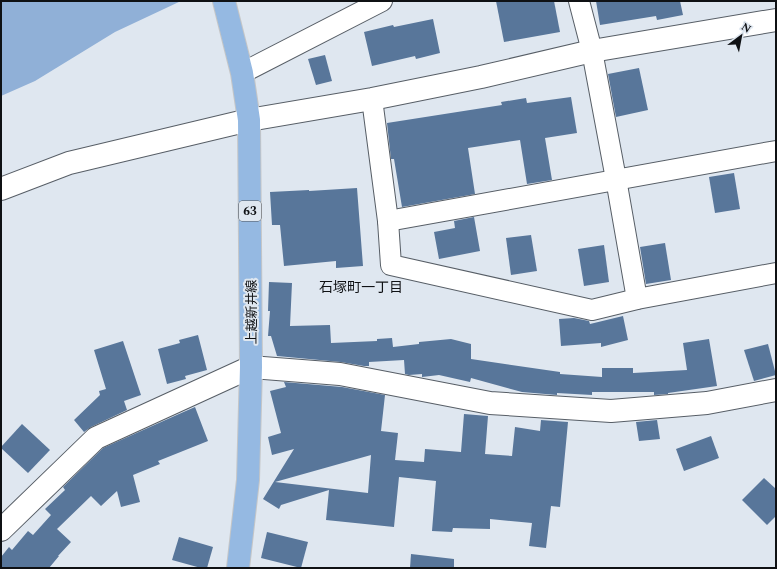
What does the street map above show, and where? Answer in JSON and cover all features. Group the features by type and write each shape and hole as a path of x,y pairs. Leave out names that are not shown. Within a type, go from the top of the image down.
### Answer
{"main road":[{"name":"63","path":"224,1 240,65"},
{"name":"上越新井線","path":"238,568 248,480 251,367 249,120 240,65"}],"street":[{"path":"240,65 382,1"},
{"path":"579,1 592,51 637,299"},
{"path":"1,189 69,164 249,120 372,99 481,77 592,51 776,20"},
{"path":"372,99 388,221 391,265 592,310 637,299 776,273"},
{"path":"388,221 776,151"},
{"path":"1,530 96,438 251,367 340,374 490,403 611,411 708,403 776,390"}],"water":[{"path":"1,1 181,1 115,32 35,81 1,96"}],"building":[{"path":"496,1 554,1 560,32 504,42"},
{"path":"596,1 680,1 683,15 657,20 656,16 600,25"},
{"path":"433,19 440,53 416,59 415,56 372,66 364,32 393,25 394,27"},
{"path":"325,55 332,81 316,85 308,59"},
{"path":"639,68 648,110 616,117 608,74"},
{"path":"571,97 577,133 545,138 552,180 527,184 520,140 468,148 475,194 402,207 394,159 391,159 387,123 502,105 501,102 526,98 527,103"},
{"path":"734,173 740,209 715,213 709,177"},
{"path":"357,188 363,266 336,268 336,261 284,266 280,225 272,225 270,192"},
{"path":"474,217 480,251 439,259 434,232 455,228 454,221"},
{"path":"531,235 537,271 511,275 506,238"},
{"path":"665,243 671,280 646,284 640,247"},
{"path":"604,245 609,282 584,286 578,249"},
{"path":"269,282 292,283 290,326 330,325 331,343 377,341 377,339 392,338 393,347 419,344 419,342 451,339 471,344 471,359 560,372 560,374 602,377 602,368 633,368 633,373 687,370 683,343 709,339 717,386 654,395 654,392 592,392 592,395 557,393 557,395 522,392 471,378 470,382 439,375 422,377 422,374 409,375 405,374 404,360 369,362 369,366 364,366 341,362 277,356 271,336 268,336 270,311 268,311"},
{"path":"623,316 628,340 601,347 601,343 561,346 559,319 574,318 589,321 590,324"},
{"path":"198,335 207,370 185,376 186,379 167,384 158,349 180,343 179,340"},
{"path":"123,341 141,395 124,401 127,410 91,427 84,432 74,420 100,395 99,391 106,389 94,350"},
{"path":"768,344 776,375 754,381 744,350"},
{"path":"284,382 342,387 385,395 381,431 398,433 395,460 424,462 425,449 461,452 464,414 488,416 485,454 512,456 515,427 540,431 541,420 568,422 560,507 551,506 546,548 529,546 532,523 490,519 490,529 453,528 452,532 432,531 436,481 399,477 394,527 326,520 329,490 281,505 279,509 263,499 294,449 272,455 268,437 281,433 270,391 286,387","holes":["371,455 368,493 275,482"]},
{"path":"195,407 208,441 158,461 160,464 133,475 140,502 121,507 117,491 101,506 91,496 57,529 71,542 49,568 1,568 1,557 9,547 12,550 28,531 33,535 51,515 45,509 65,490 63,487 103,448"},
{"path":"657,420 660,439 639,441 636,422"},
{"path":"22,424 50,450 28,473 1,448"},
{"path":"711,436 719,458 684,471 676,449"},
{"path":"764,478 776,489 776,516 767,525 742,500"},
{"path":"267,532 308,542 301,568 261,558"},
{"path":"179,537 213,547 207,568 201,568 172,560"},
{"path":"411,554 454,559 454,568 410,568"}],"district":[{"name":"石塚町一丁目","path":"361,287"}]}
